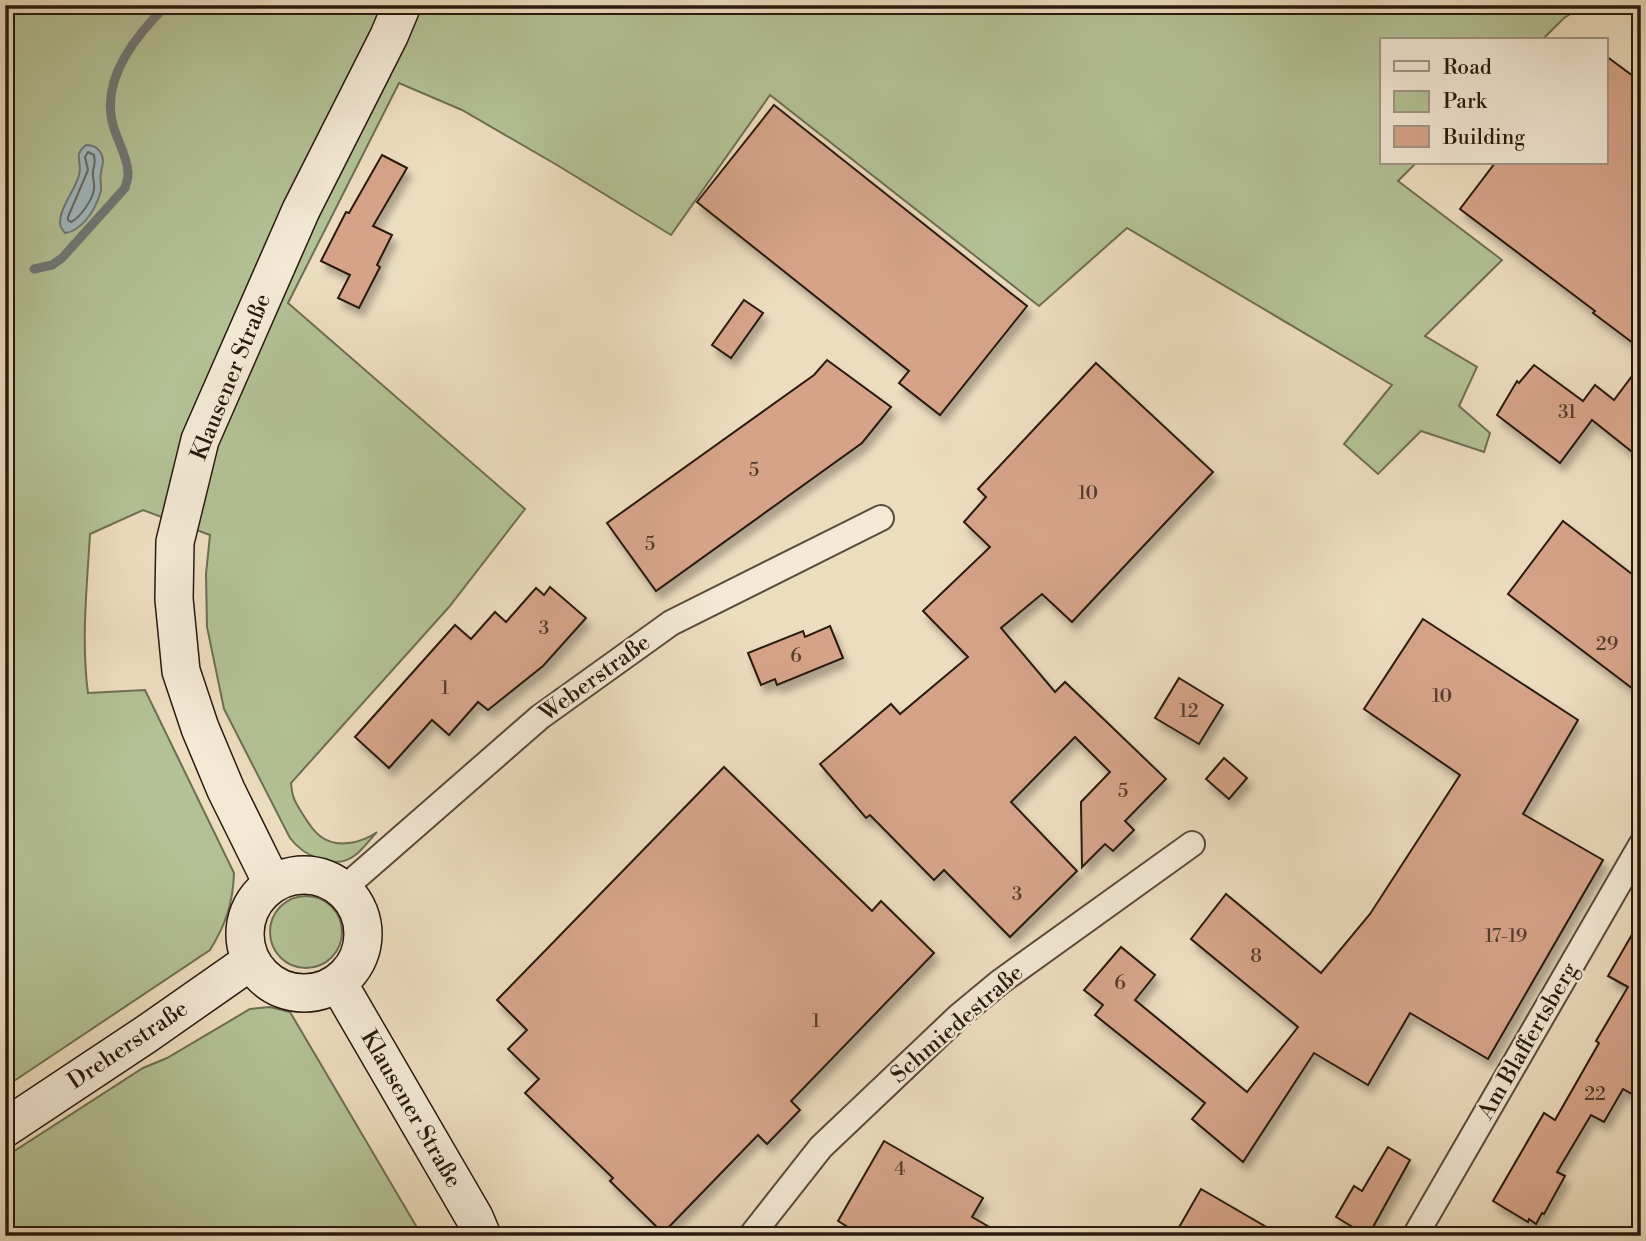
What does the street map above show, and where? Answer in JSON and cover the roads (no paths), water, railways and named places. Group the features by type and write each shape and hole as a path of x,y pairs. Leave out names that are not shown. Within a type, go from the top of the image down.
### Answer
{"main road":[{"name":"Klausener Straße","path":"272,883 226,790 200,728 181,671 174,599 175,542 200,440 301,210 402,5"},
{"path":"309,875 327,879 343,889 354,901 364,930 358,961 349,973 338,983 319,992 299,994 280,988 262,977 251,961 245,944 244,926 249,909 259,894 272,883 290,876 309,875"},
{"name":"Dreherstraße","path":"5,1128 251,961"},
{"name":"Klausener Straße","path":"338,983 474,1217 482,1236"}],"street":[{"name":"Weberstraße","path":"343,889 540,717 671,623 881,518"},
{"name":"Schmiedestraße","path":"751,1236 821,1147 959,1016 1000,982 1192,844"},
{"name":"Am Blaffertsberg","path":"1415,1236 1641,845"}],"water":[{"path":"86,145 96,147 102,155 101,192 87,219 77,228 65,233 60,226 61,217 79,175 80,152"}],"waterway":[{"path":"34,269 52,265 62,258 125,188 127,166 113,125 110,108 112,91 116,75 133,44 167,5"}]}
